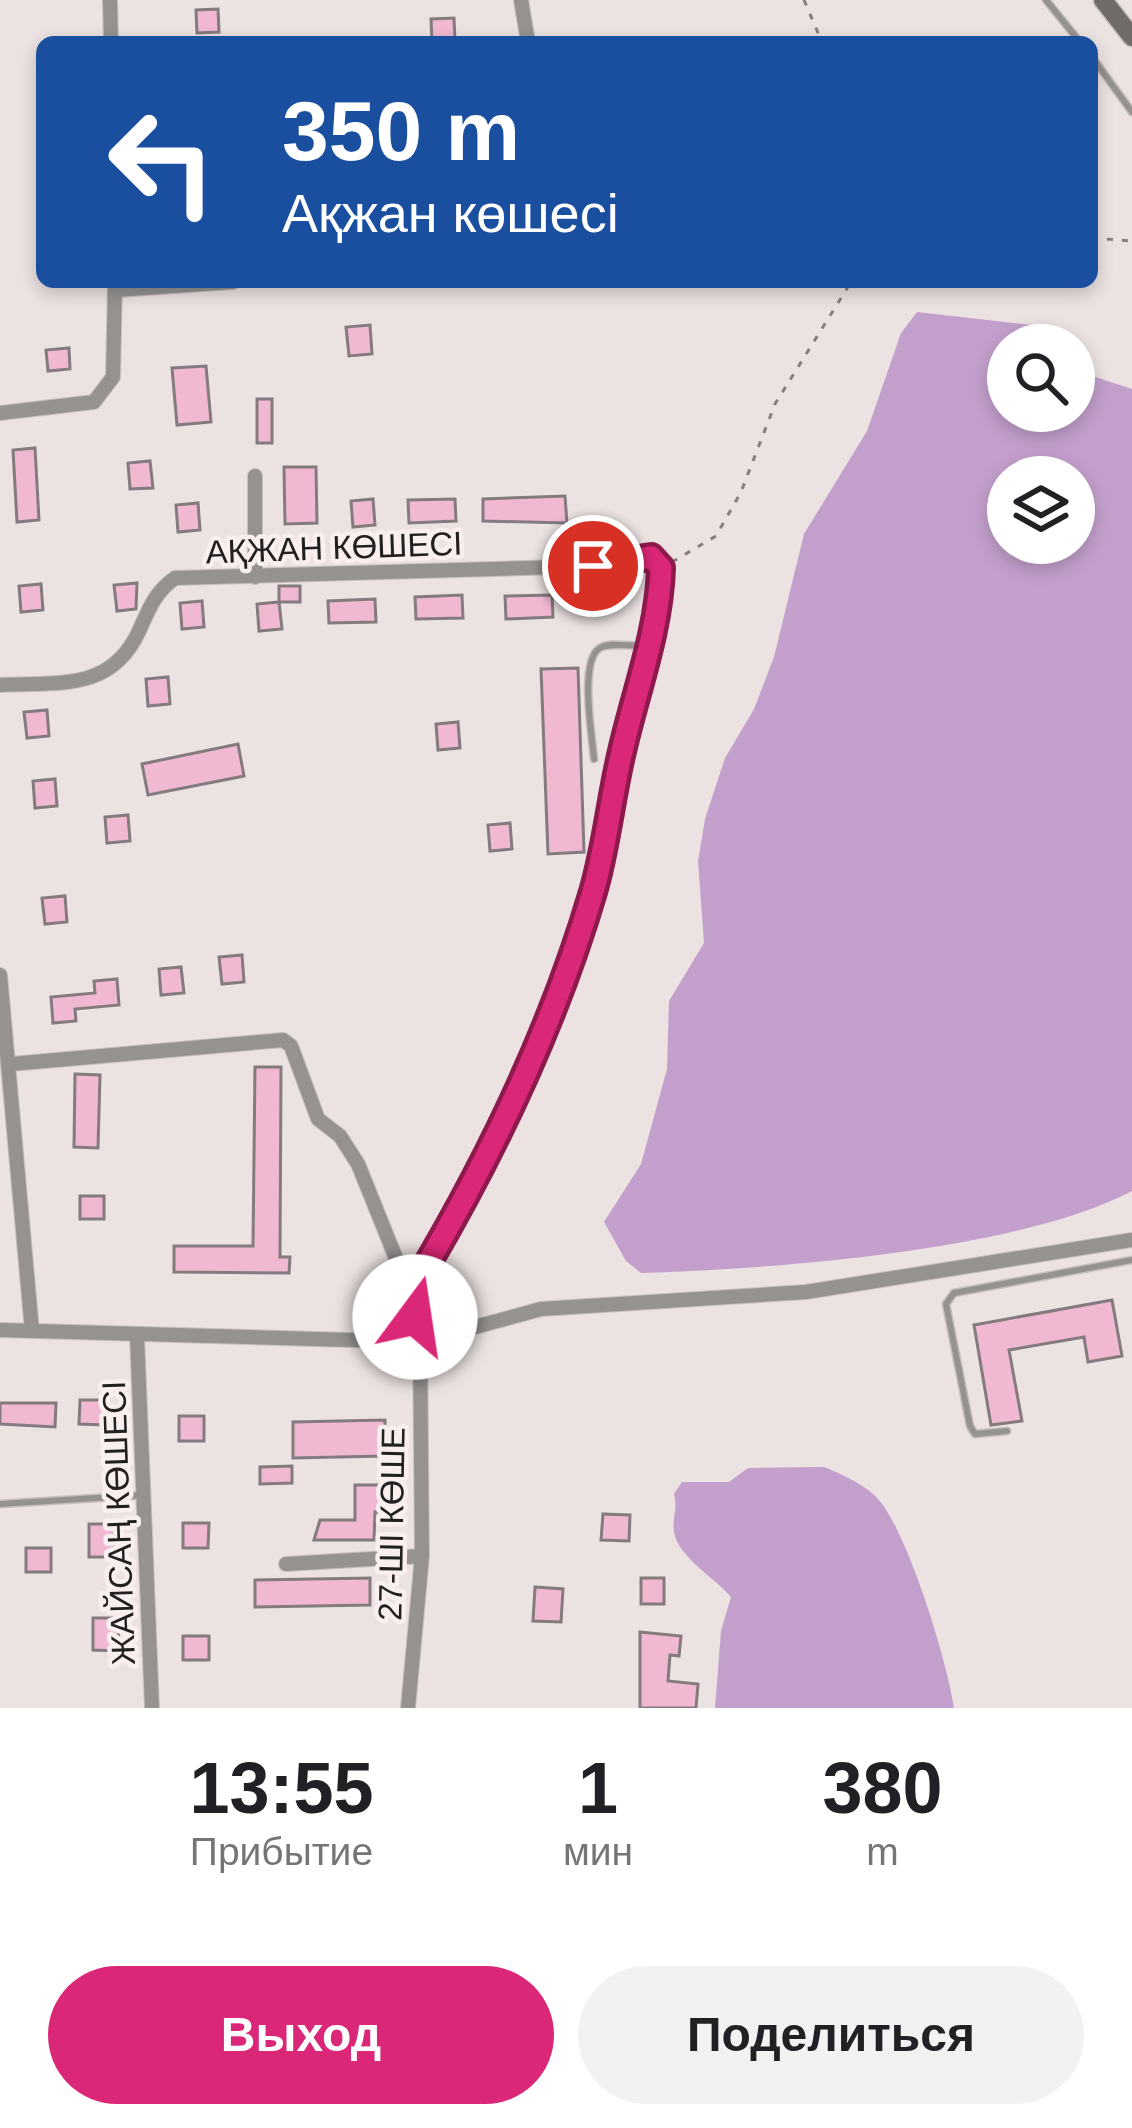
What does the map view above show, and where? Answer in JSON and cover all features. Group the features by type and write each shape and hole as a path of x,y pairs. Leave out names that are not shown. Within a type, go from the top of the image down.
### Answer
{"main road":[{"path":"1103,0 1132,37"}],"street":[{"path":"110,0 110,36"},
{"path":"521,0 527,36"},
{"path":"0,412 94,402 113,377 116,288"},
{"path":"255,476 255,577"},
{"path":"410,1293 452,1223 548,1018 593,890 622,749 660,610 656,562"},
{"name":"АҚЖАН КӨШЕСІ","path":"0,686 105,675 130,651 158,589 175,578 656,562"},
{"path":"0,976 32,1331"},
{"name":"27-ШІ КӨШЕ","path":"11,1064 283,1040 291,1046 318,1120 340,1136 358,1164 410,1293 420,1342 422,1556 408,1708"},
{"path":"0,1330 420,1342 541,1309 806,1292 1132,1240"},
{"name":"ЖАЙСАҢ КӨШЕСІ","path":"137,1336 148,1495 152,1708"},
{"path":"286,1564 422,1556"}],"lane":[{"path":"1046,0 1075,36"},
{"path":"1098,65 1132,112"},
{"path":"594,758 587,673 598,648 651,644"},
{"path":"1007,1430 975,1434 970,1426 946,1304 954,1293 1132,1260"},
{"path":"0,1504 148,1495"}],"path":[{"path":"804,0 819,36"},
{"path":"1098,238 1132,241"},
{"path":"656,562 716,536 741,492 775,404 842,289 838,288"}],"shaded area":[{"path":"917,312 1022,324 987,324 987,432 1095,432 1095,377 1132,389 1132,1191 1084,1212 961,1242 824,1261 641,1273 626,1261 604,1222 641,1164 667,1069 669,1001 704,943 698,861 705,819 725,758 754,709 774,657 804,534 867,431 901,333"},
{"path":"824,1467 867,1489 890,1517 925,1600 954,1708 715,1708 721,1631 731,1597 677,1541 674,1494 682,1482 729,1482 748,1468"}],"building":[{"path":"218,9 219,32 197,33 196,10"},
{"path":"454,18 455,36 432,36 431,19"},
{"path":"370,325 372,354 349,356 346,327"},
{"path":"69,348 70,369 48,371 46,350"},
{"path":"206,366 211,422 177,425 172,368"},
{"path":"257,399 272,399 272,443 257,443"},
{"path":"35,448 39,520 17,522 13,450"},
{"path":"150,461 153,488 130,489 128,463"},
{"path":"284,467 316,467 317,523 285,524"},
{"path":"565,496 567,523 483,521 483,499"},
{"path":"373,499 375,525 353,527 351,501"},
{"path":"455,499 456,521 409,523 408,500"},
{"path":"198,503 200,530 178,532 176,505"},
{"path":"137,583 136,609 117,611 114,585"},
{"path":"41,584 43,610 21,612 19,586"},
{"path":"279,586 300,586 300,602 279,602"},
{"path":"462,595 463,618 416,619 415,597"},
{"path":"552,595 553,617 506,619 505,596"},
{"path":"375,599 376,622 329,623 328,601"},
{"path":"202,601 204,627 182,629 180,603"},
{"path":"279,602 282,629 259,631 257,604"},
{"path":"578,668 584,852 548,854 541,669"},
{"path":"168,677 170,704 148,706 146,679"},
{"path":"47,710 49,736 27,738 24,712"},
{"path":"458,722 460,748 438,750 436,724"},
{"path":"238,744 244,776 148,795 142,764"},
{"path":"55,779 57,806 35,808 33,781"},
{"path":"128,815 130,841 107,843 105,817"},
{"path":"510,823 512,849 490,851 488,825"},
{"path":"65,896 67,922 45,924 42,898"},
{"path":"242,955 244,982 222,984 219,957"},
{"path":"181,967 184,993 161,995 159,969"},
{"path":"117,979 119,1005 75,1009 76,1021 53,1023 51,997 95,993 94,981"},
{"path":"255,1067 281,1067 280,1257 290,1257 289,1273 174,1272 174,1246 253,1246"},
{"path":"75,1074 100,1075 98,1148 74,1147"},
{"path":"80,1196 104,1196 104,1219 80,1219"},
{"path":"1112,1300 1122,1356 1088,1362 1084,1337 1009,1350 1022,1421 991,1425 974,1325"},
{"path":"80,1400 105,1400 105,1425 79,1424"},
{"path":"0,1403 56,1403 55,1427 0,1424"},
{"path":"179,1416 204,1416 204,1441 179,1441"},
{"path":"385,1420 385,1456 293,1458 293,1422"},
{"path":"292,1466 292,1483 260,1484 260,1467"},
{"path":"355,1485 396,1485 396,1512 375,1512 374,1540 314,1540 320,1520 355,1520"},
{"path":"603,1514 630,1515 629,1541 601,1540"},
{"path":"183,1523 209,1523 208,1548 183,1548"},
{"path":"89,1524 114,1524 114,1557 89,1557"},
{"path":"26,1548 51,1548 51,1572 26,1572"},
{"path":"370,1578 370,1605 255,1607 255,1580"},
{"path":"641,1578 664,1578 664,1604 641,1604"},
{"path":"535,1587 563,1589 561,1622 533,1621"},
{"path":"93,1618 119,1618 118,1651 93,1650"},
{"path":"640,1632 681,1636 679,1656 670,1655 668,1681 698,1684 696,1708 640,1708"},
{"path":"183,1636 209,1636 209,1660 183,1660"}],"route":[{"path":"415,1317 410,1293 452,1223 548,1018 593,890 622,749 660,610 661,568 651,557 593,566"}]}
